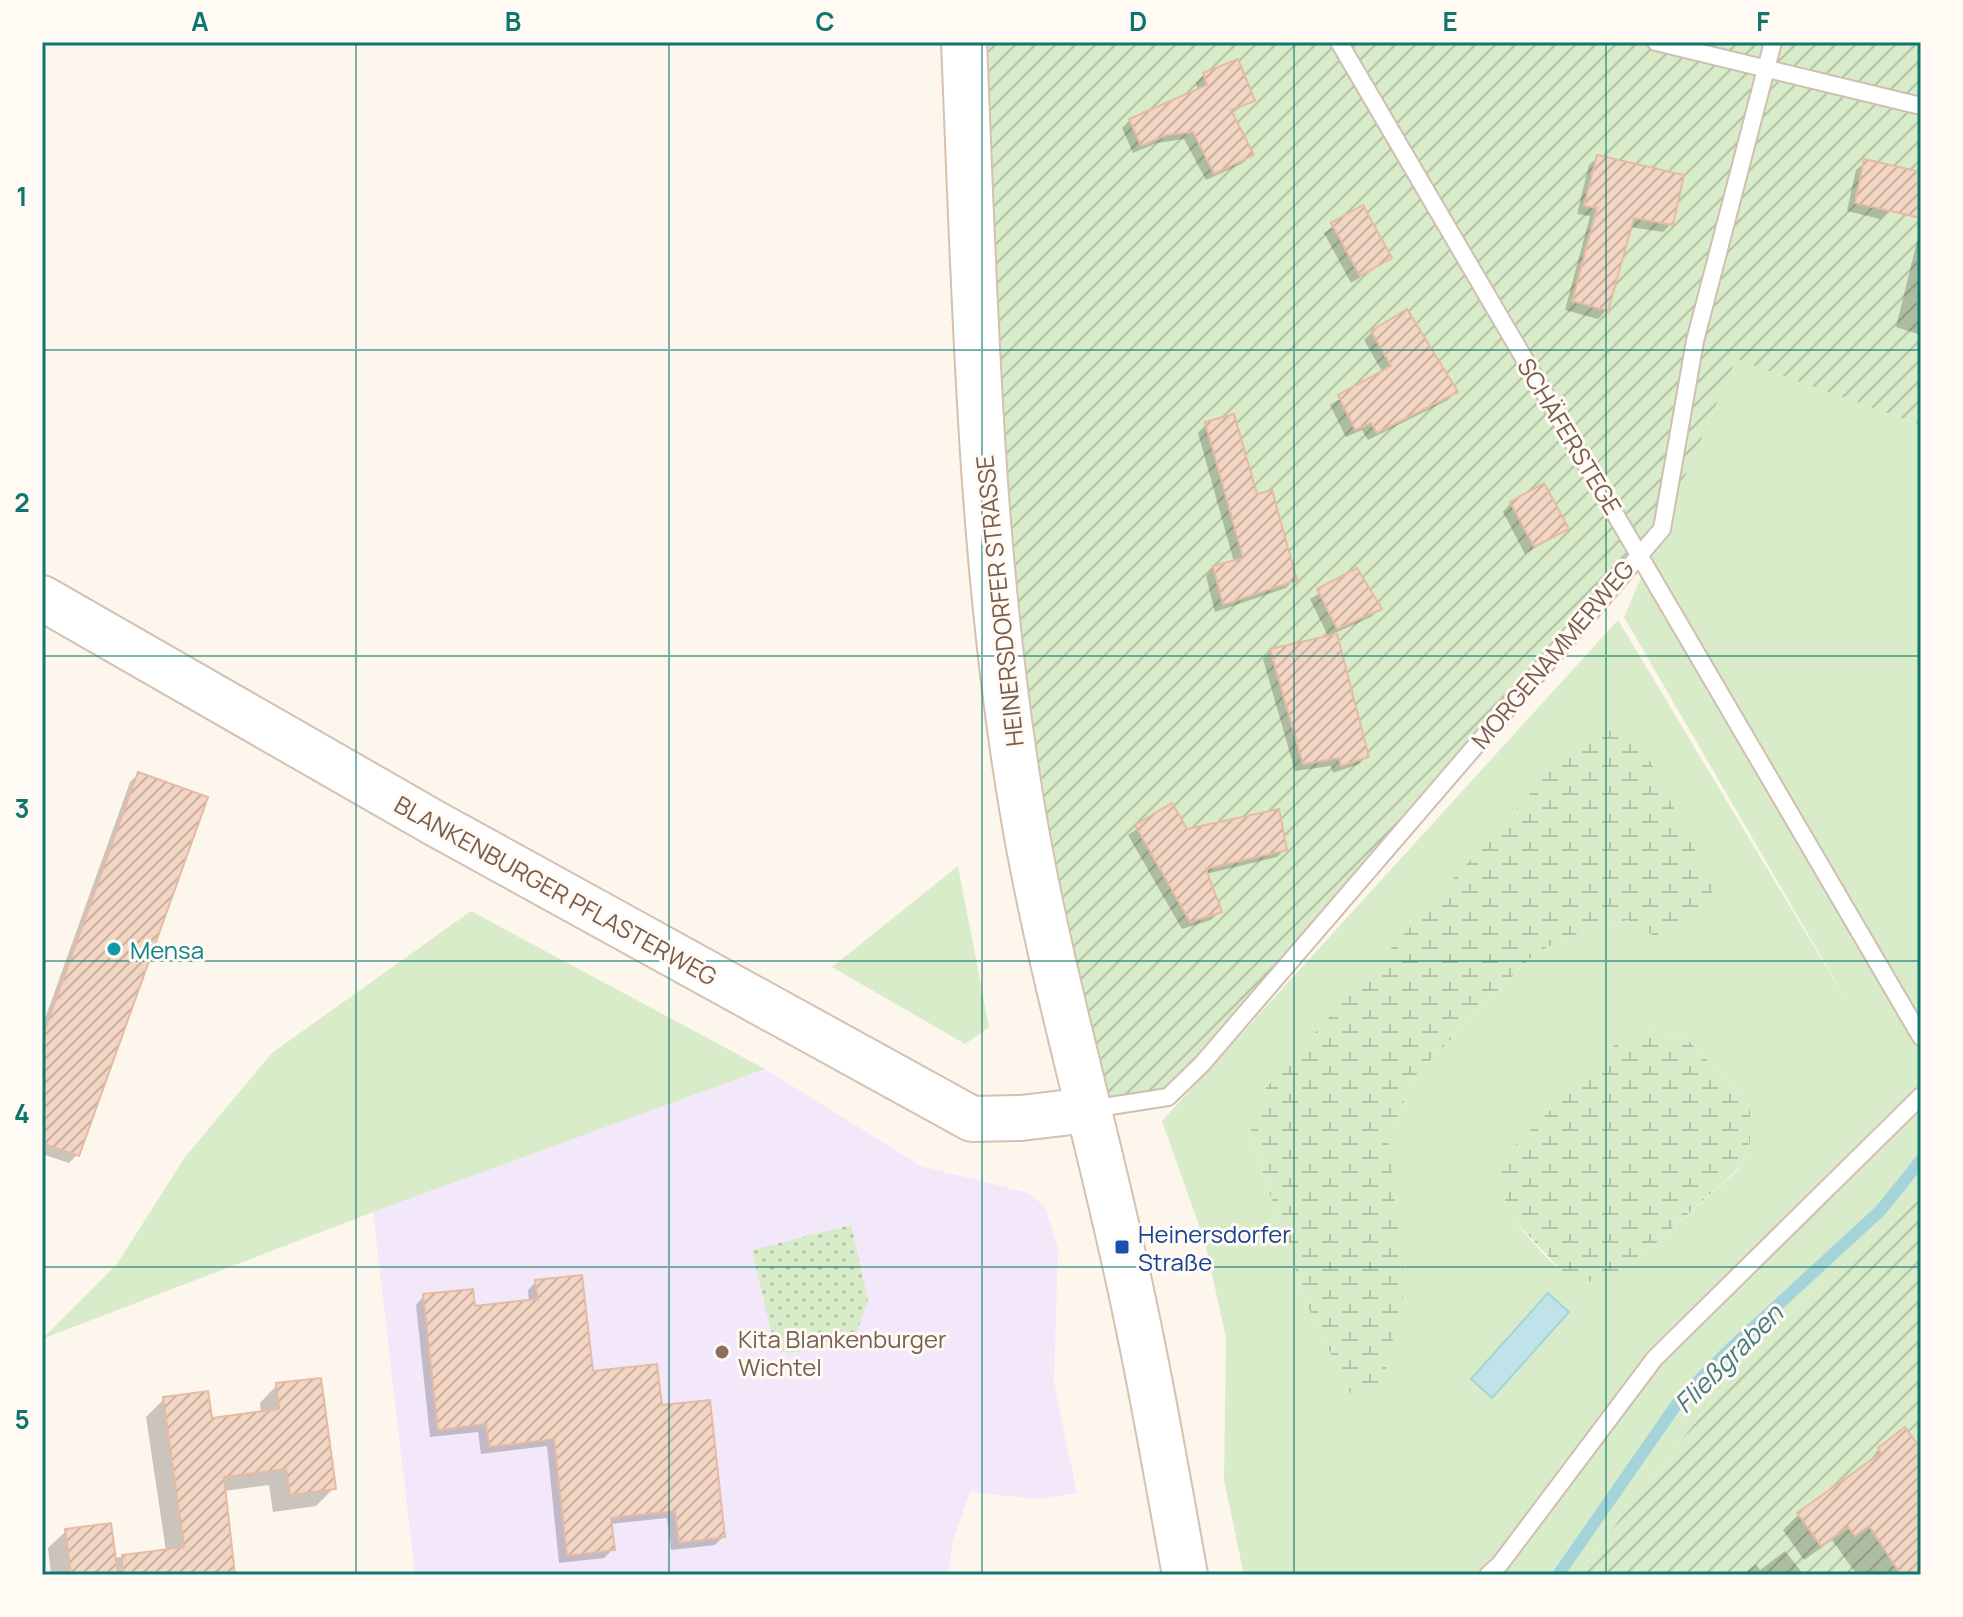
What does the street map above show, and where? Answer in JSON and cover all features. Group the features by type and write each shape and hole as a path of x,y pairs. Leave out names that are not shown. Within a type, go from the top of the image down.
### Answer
{"main road":[{"name":"HEINERSDORFER STRASSE","path":"964,42 987,510 1003,679 1024,821 1088,1110 1122,1247 1185,1575"},
{"name":"BLANKENBURGER PFLASTERWEG","path":"42,598 450,832 972,1119 1021,1118 1088,1110"}],"lane":[{"name":"SCHÄFERSTEGE","path":"1339,42 1921,1037"},
{"path":"1656,42 1921,106"},
{"name":"MORGENAMMERWEG","path":"1088,1110 1168,1097 1202,1064 1638,553 1662,529 1695,341 1773,42"},
{"path":"1488,1575 1500,1564 1655,1358 1921,1096"}],"shaded area":[{"name":"Kita Blankenburger Wichtel","path":"765,1069 921,1166 1029,1193 1045,1207 1058,1249 1054,1383 1077,1493 1037,1499 970,1492 953,1541 948,1575 415,1575 373,1212"}],"green space":[{"path":"964,42 1921,42 1921,425 1736,359 1662,529 1168,1097 1088,1110 1024,821"},
{"path":"1736,358 1921,425 1921,1195 1756,1345 1576,1575 1244,1575 1224,1480 1226,1338 1205,1242 1162,1121 1618,620 1851,1008 1624,617","holes":["1641,744 1628,920 1589,928 1535,953 1414,1077 1388,1140 1351,1395 1307,1305 1250,1134","1646,1029 1686,1038 1738,1092 1750,1110 1750,1142 1740,1168 1624,1272 1604,1278 1586,1279 1571,1275 1546,1257 1508,1214","1548,1294 1569,1312 1492,1397 1471,1378"]},
{"path":"1611,731 1641,744 1714,887 1704,913 1661,940 1628,920 1589,928 1535,953 1414,1077 1388,1140 1405,1289 1382,1385 1351,1395 1307,1305 1250,1134 1264,1090 1579,739"},
{"path":"958,866 989,1027 965,1044 832,967"},
{"path":"471,911 765,1069 373,1212 42,1339 117,1264 185,1157 272,1053"},
{"path":"1646,1029 1686,1038 1738,1092 1750,1110 1750,1142 1740,1167 1624,1272 1602,1281 1583,1282 1563,1272 1508,1214 1500,1175 1509,1152 1619,1041"},
{"path":"1921,1195 1921,1575 1576,1575 1756,1345"},
{"path":"851,1225 868,1300 852,1345 788,1353 775,1348 752,1250"}],"water":[{"path":"1548,1293 1569,1312 1492,1398 1471,1379"}],"building":[{"path":"1238,59 1255,101 1231,110 1254,155 1214,174 1193,132 1167,135 1141,146 1129,119 1207,85 1203,73"},
{"path":"1597,155 1684,175 1673,225 1634,218 1608,311 1572,301 1597,208 1584,206"},
{"path":"1864,159 1921,172 1921,218 1855,203"},
{"path":"1363,205 1392,258 1360,276 1331,223"},
{"path":"1407,309 1458,392 1377,433 1371,423 1355,430 1338,395 1391,366 1371,331"},
{"path":"1234,414 1257,494 1272,490 1297,580 1223,605 1213,566 1243,558 1205,422"},
{"path":"1544,483 1569,529 1534,547 1510,502"},
{"path":"1357,568 1382,609 1337,629 1317,589"},
{"path":"1337,634 1369,757 1341,766 1339,758 1303,764 1270,649"},
{"name":"Mensa","path":"138,772 208,797 79,1156 42,1143 42,1038"},
{"path":"1172,803 1187,829 1279,809 1287,850 1206,869 1222,912 1190,922 1135,825"},
{"path":"582,1275 593,1371 657,1364 662,1405 710,1400 725,1537 679,1543 675,1511 611,1518 615,1550 567,1556 554,1439 489,1447 486,1424 438,1430 423,1294 473,1289 475,1306 538,1299 535,1280"},
{"path":"321,1378 336,1489 290,1495 286,1469 224,1477 235,1575 123,1575 122,1555 184,1547 163,1397 208,1391 212,1418 279,1409 276,1383"},
{"path":"1905,1427 1921,1449 1921,1575 1901,1575 1869,1526 1855,1536 1848,1527 1821,1546 1797,1513 1881,1453 1878,1448"},
{"path":"111,1523 118,1575 71,1575 65,1529"}],"waterway":[{"name":"Fließgraben","path":"1558,1575 1681,1398 1881,1210 1921,1160"}],"place":[{"name":"Mensa","path":"114,949"},
{"name":"Heinersdorfer Straße","path":"1122,1247"},
{"name":"Kita Blankenburger Wichtel","path":"722,1352"}]}
